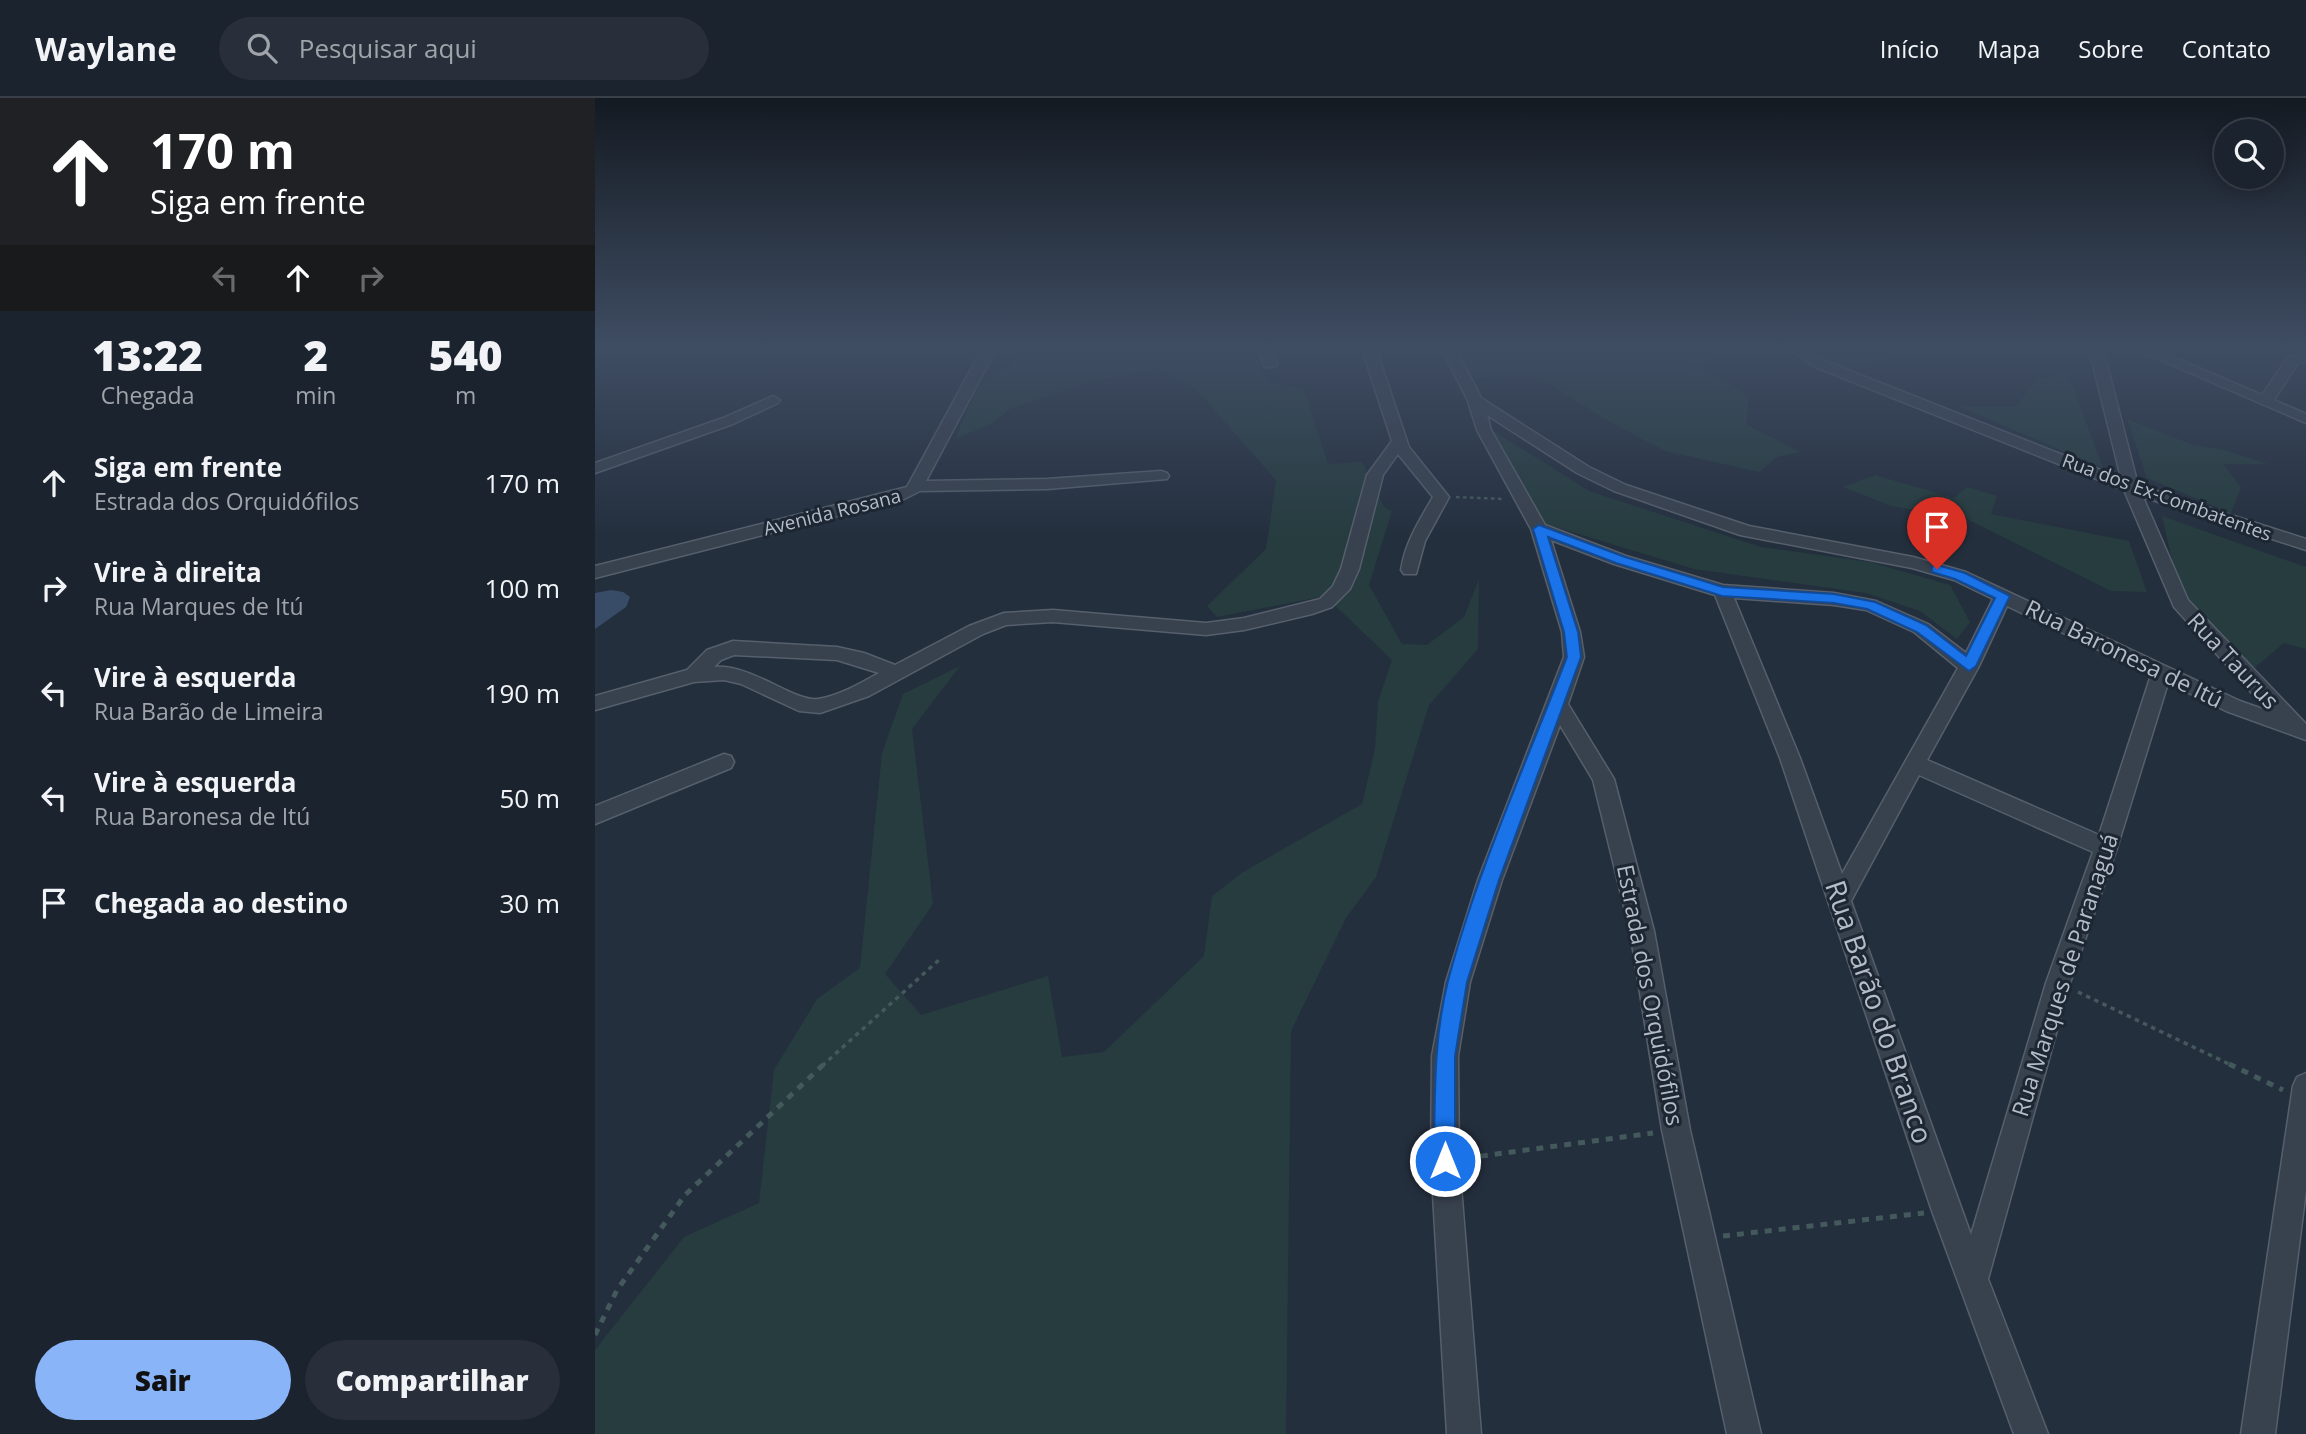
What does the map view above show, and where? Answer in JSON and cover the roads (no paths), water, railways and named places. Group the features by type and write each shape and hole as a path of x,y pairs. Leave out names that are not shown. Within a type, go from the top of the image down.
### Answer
{"street":[{"path":"595,468 749,411"},
{"name":"Avenida Rosana","path":"595,572 898,496 917,486 956,411"},
{"path":"1389,411 1402,448 1441,497 1417,538 1411,554 1410,570"},
{"path":"1464,1434 1445,1161 1445,1056 1458,982 1490,880 1574,657 1571,632 1539,529 1484,430 1478,411"},
{"name":"Rua Baronesa de Itú","path":"1491,411 1583,470 1620,488 1746,531 1937,569 1960,576 2252,714 2303,734"},
{"name":"Rua dos Ex-Combatentes","path":"1939,411 2131,488 2254,531 2306,545"},
{"name":"Rua Taurus","path":"2112,411 2131,488 2172,586 2188,615 2303,734"},
{"path":"2288,411 2306,419"},
{"path":"595,703 694,675 724,673 746,678 806,706 820,706 839,702 1004,619 1053,617 1206,629 1244,624 1326,603 1341,589 1350,569 1375,475 1399,441"},
{"path":"917,486 1047,484 1161,476"},
{"path":"1539,529 1620,560 1722,591 1834,598 1870,605 1921,628 1969,666"},
{"name":"Rua Barão do Branco","path":"1722,591 1790,758 1947,1211 2031,1434"},
{"path":"1840,899 1969,666 2003,596"},
{"path":"694,675 714,655 733,648 850,656 869,660 895,673"},
{"name":"Rua Marques de Paranaguá","path":"1973,1279 2058,983 2106,848 2162,671"},
{"name":"Estrada dos Orquidófilos","path":"1557,704 1603,779 1642,931 1676,1130 1744,1434"},
{"path":"595,815 723,762"},
{"path":"1915,764 2106,848"},
{"path":"2258,1434 2305,1093"}],"water":[{"path":"611,590 623,592 630,597 626,607 595,629 595,593"}]}
